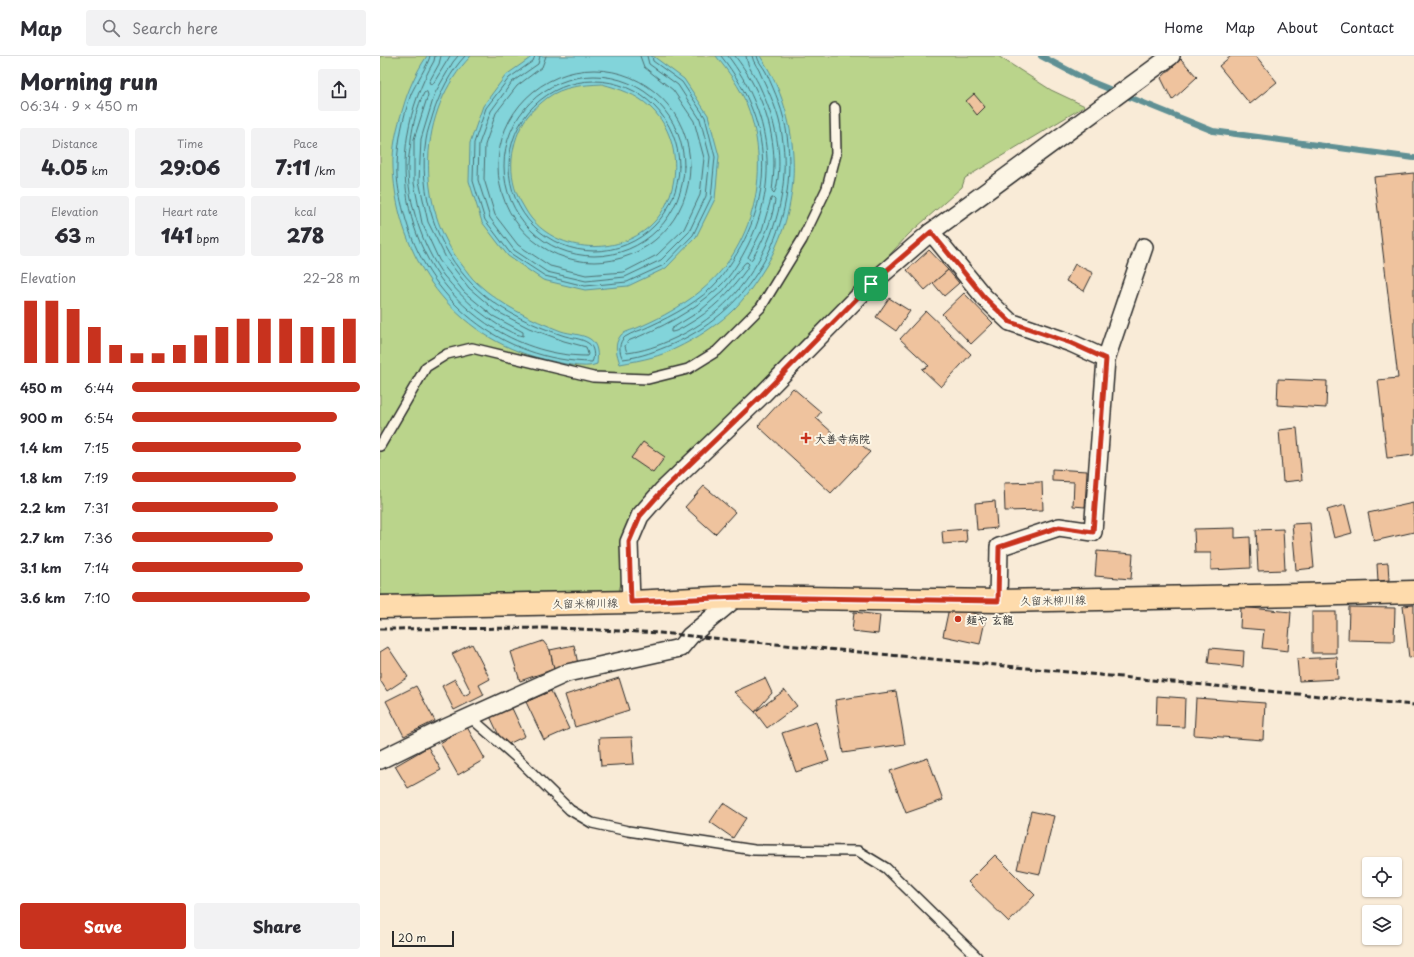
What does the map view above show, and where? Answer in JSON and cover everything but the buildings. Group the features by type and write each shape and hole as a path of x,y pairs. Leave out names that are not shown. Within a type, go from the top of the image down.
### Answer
{"main road":[{"name":"久留米柳川線","path":"380,607 631,602 737,597 998,601 1293,596 1414,592"}],"street":[{"path":"631,602 629,542 640,516 663,490 760,397 871,284 931,232 1171,56"},
{"path":"931,232 984,297 1010,322 1071,343 1106,359"},
{"path":"998,601 999,547 1059,527 1093,532 1106,359 1144,246"},
{"path":"380,760 567,673 680,648 690,636 737,597"}],"lane":[{"path":"380,446 426,367 447,354 472,348 594,377 648,379 688,369 717,351 760,307 802,240 827,188 836,154 835,108"},
{"path":"470,717 518,759 570,810 592,823 628,831 754,850 858,851 886,868 977,957"}],"green space":[{"path":"380,56 998,56 1051,90 1085,106 965,178 962,187 909,234 623,540 626,565 619,591 380,595"}],"water":[{"path":"427,56 471,56 453,78 440,103 432,130 429,159 430,187 436,215 447,241 473,279 496,299 538,322 561,331 583,336 593,341 597,350 597,364 592,366 578,366 543,359 511,348 483,333 457,313 436,289 419,262 406,233 397,201 393,168 393,153 395,138 405,101 416,75"},
{"path":"533,56 653,56 684,79 708,115 719,156 715,199 696,237 666,268 628,286 585,290 543,280 508,256 482,222 469,181 470,143 483,106 506,75","holes":["602,84 628,92 645,102 661,119 669,134 673,150 675,166 673,183 669,199 661,214 650,226 637,236 605,246 572,244 543,230 527,212 516,192 513,182 512,159 514,148 521,126 527,117 534,109 553,94 573,87"]},
{"path":"716,56 760,56 782,99 789,123 793,173 791,197 786,221 775,250 762,272 741,302 723,319 694,339 673,350 653,357 620,364 616,346 621,335 651,322 671,311 690,299 711,281 729,261 742,237 752,212 757,185 758,158 755,131 747,105 741,92"}],"waterway":[{"path":"1041,56 1087,80 1213,131 1414,158"}],"railway":[{"path":"380,629 558,628 660,633 1414,705"}],"place":[{"name":"大善寺病院","path":"806,438"},
{"name":"麺や 玄龍","path":"958,619"}],"route":[{"path":"931,232 984,297 1010,322 1071,343 1106,359 1093,532 1059,527 999,547 998,601 737,597 631,602 629,542 640,516 663,490 760,397 871,284 931,232"}]}
